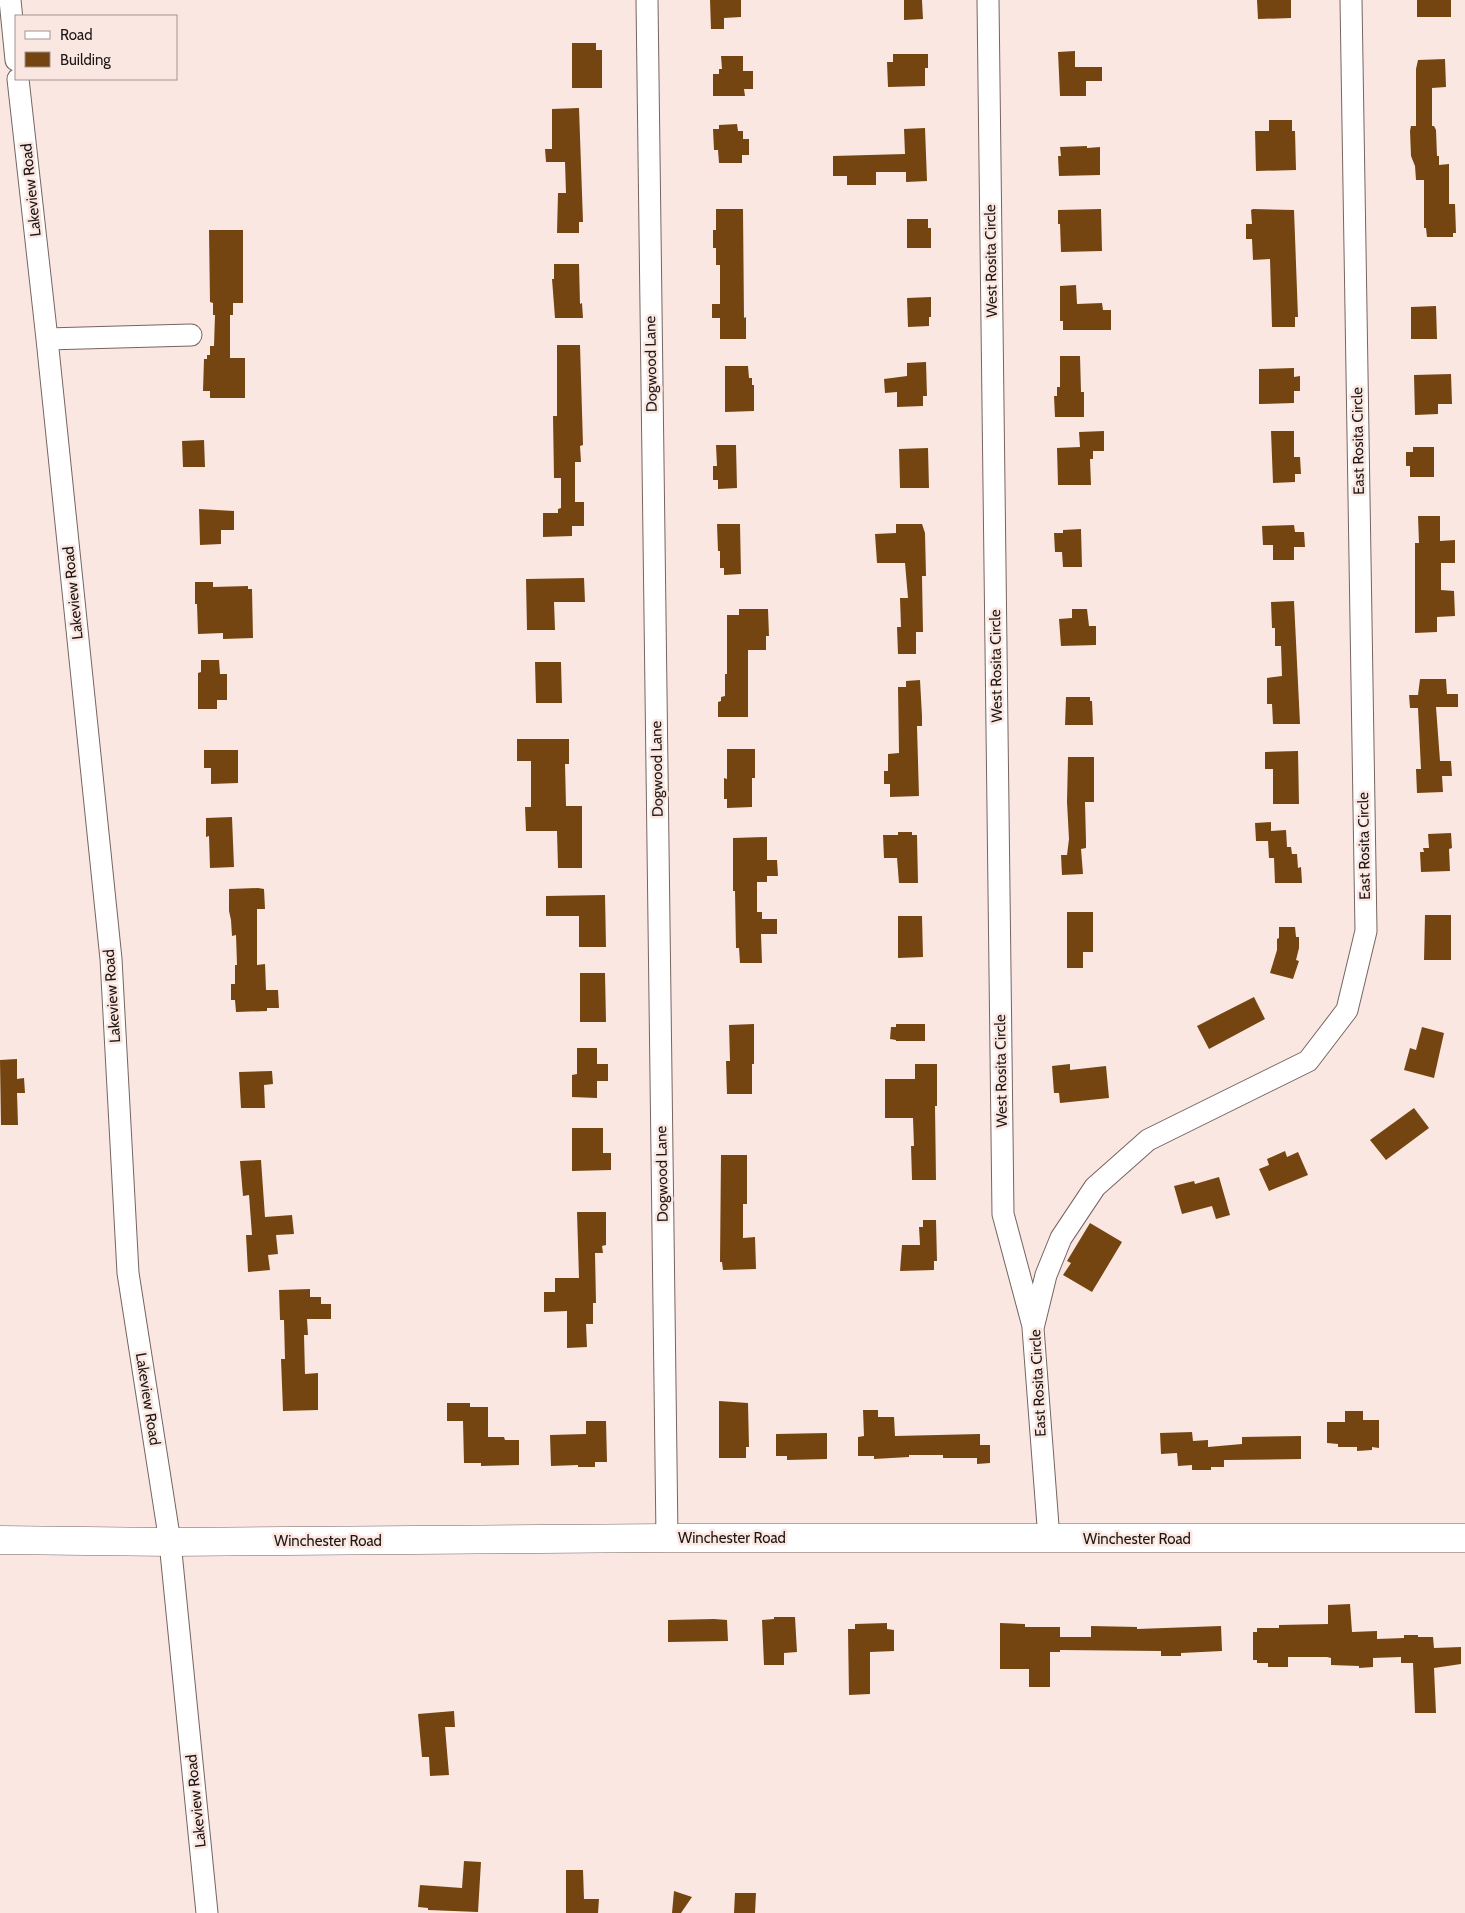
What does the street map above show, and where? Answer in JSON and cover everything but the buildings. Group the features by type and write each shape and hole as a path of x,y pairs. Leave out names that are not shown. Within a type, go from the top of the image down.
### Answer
{"main road":[{"name":"Winchester Road","path":"0,1540 170,1542 667,1538 1465,1538"}],"street":[{"path":"10,0 15,50"},
{"name":"Dogwood Lane","path":"647,0 667,1538"},
{"name":"West Rosita Circle","path":"988,0 1003,1214 1033,1328"},
{"name":"East Rosita Circle","path":"1048,1539 1033,1328 1046,1275 1061,1238 1095,1187 1148,1140 1308,1061 1347,1010 1366,931 1352,0"},
{"name":"Lakeview Road","path":"18,80 48,339 111,959 128,1273 170,1542 206,1913"},
{"path":"48,339 191,335"}]}
